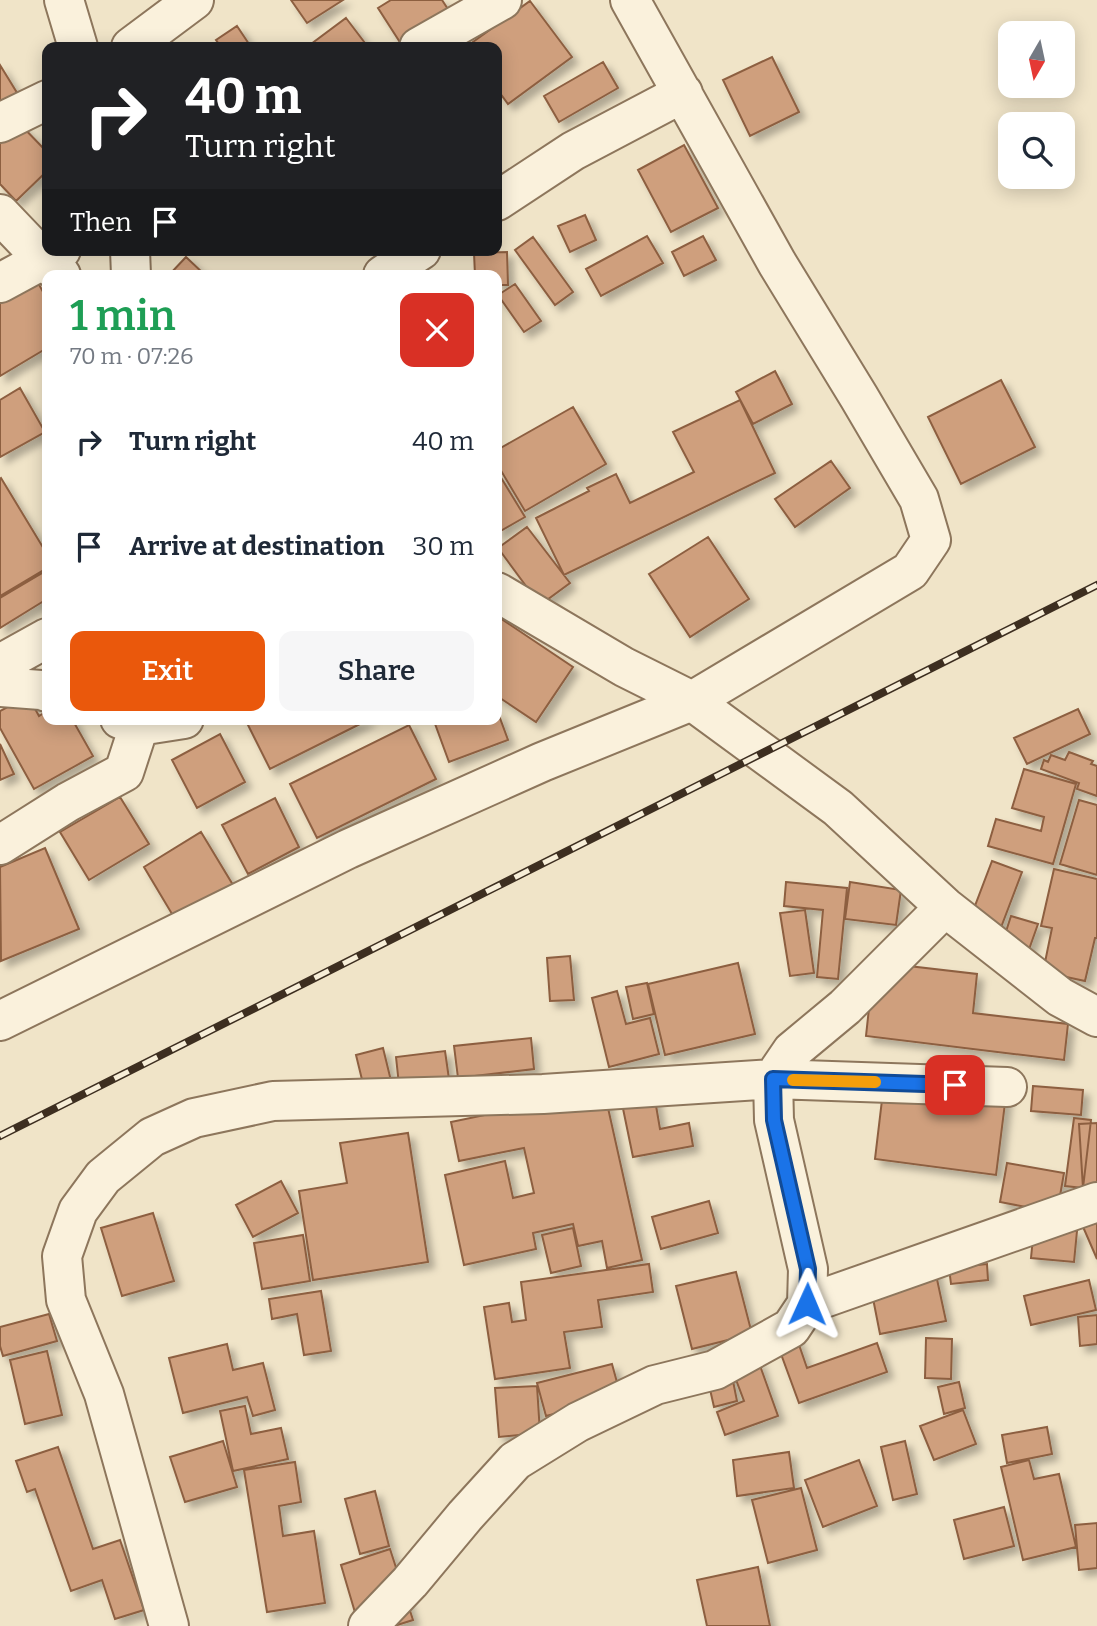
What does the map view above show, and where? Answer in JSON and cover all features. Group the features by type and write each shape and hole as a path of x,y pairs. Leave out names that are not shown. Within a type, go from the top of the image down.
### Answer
{"street":[{"path":"64,0 77,42"},
{"path":"138,42 194,0"},
{"path":"428,42 502,0"},
{"path":"0,1021 348,849 542,762 692,701 911,570 931,540 919,499 777,263 630,0"},
{"path":"502,198 573,151 683,93"},
{"path":"0,123 42,102"},
{"path":"0,214 42,251"},
{"path":"391,270 412,256"},
{"path":"0,283 55,262"},
{"path":"502,595 624,667 692,701 838,808 946,907 1060,997 1097,1017"},
{"path":"0,664 42,641"},
{"path":"0,687 42,690"},
{"path":"0,845 68,802 124,772 129,725"},
{"path":"368,1626 515,1461 578,1422 655,1385 715,1370 791,1328 807,1304 808,1269 774,1120 773,1079 792,1051 845,1006 946,907"},
{"path":"169,1626 104,1394 66,1300 62,1256 78,1211 103,1177 152,1137 194,1118 273,1101 543,1094 773,1079 1007,1087"},
{"path":"807,1304 1097,1202"}],"building":[{"path":"291,0 343,0 307,23"},
{"path":"391,0 442,0 457,23 414,42 400,42 378,8"},
{"path":"530,1 572,57 508,104 502,96 502,42 473,42"},
{"path":"346,18 364,42 314,42"},
{"path":"237,26 248,42 217,42 216,40"},
{"path":"772,57 799,112 750,136 723,80"},
{"path":"603,62 618,88 559,122 544,96"},
{"path":"0,65 19,96 0,107"},
{"path":"18,122 42,147 42,176 16,201 0,184 0,139"},
{"path":"684,145 718,208 671,232 638,170"},
{"path":"585,215 596,240 570,252 558,226"},
{"path":"647,236 663,263 601,296 586,269"},
{"path":"703,236 716,260 684,276 672,252"},
{"path":"533,237 573,292 555,305 515,250"},
{"path":"502,252 507,252 508,285 502,285 502,270 475,270 474,256 502,256"},
{"path":"186,257 200,270 174,270"},
{"path":"37,281 42,290 42,351 0,376 0,302"},
{"path":"515,284 541,321 524,332 502,301 502,292"},
{"path":"775,371 792,404 753,424 736,392"},
{"path":"1001,380 1035,447 961,484 928,417"},
{"path":"20,388 42,427 42,434 0,457 0,400"},
{"path":"740,400 775,473 564,575 536,518 616,474 630,503 694,472 673,432"},
{"path":"573,407 606,464 525,511 502,472 502,447"},
{"path":"831,461 850,488 795,527 775,499"},
{"path":"0,479 42,546 42,571 0,596"},
{"path":"502,479 525,517 502,530"},
{"path":"527,527 570,583 540,605 502,553 502,545"},
{"path":"708,537 749,599 690,637 649,574"},
{"path":"42,573 42,602 0,628 0,598"},
{"path":"502,619 573,667 536,722 502,699"},
{"path":"28,696 39,716 42,714 42,725 75,725 93,756 34,789 0,728 0,711"},
{"path":"1078,709 1090,734 1027,764 1014,738"},
{"path":"502,724 508,740 449,762 435,725"},
{"path":"248,725 358,725 270,769"},
{"path":"409,725 436,779 317,838 290,784"},
{"path":"220,734 245,782 197,808 172,760"},
{"path":"0,744 14,774 0,780"},
{"path":"1069,752 1093,761 1091,764 1097,766 1097,796 1077,789 1079,783 1041,769 1044,760 1048,762 1051,755 1065,760"},
{"path":"1024,769 1076,784 1053,864 988,846 996,819 1041,831 1044,817 1012,808"},
{"path":"120,797 149,844 89,880 60,832"},
{"path":"275,798 299,847 248,874 222,825"},
{"path":"1079,800 1097,805 1097,875 1060,864"},
{"path":"201,832 233,885 175,919 144,867"},
{"path":"45,848 79,929 1,961 0,867"},
{"path":"992,861 1022,872 1000,930 970,919"},
{"path":"1054,869 1097,879 1097,938 1085,981 1043,972 1052,928 1041,926"},
{"path":"786,882 847,888 838,979 817,977 823,910 784,906"},
{"path":"850,882 901,890 896,925 845,919"},
{"path":"805,910 814,973 790,976 780,913"},
{"path":"1011,916 1038,924 1027,955 1001,947"},
{"path":"570,956 574,1000 550,1001 547,958"},
{"path":"874,962 977,974 973,1013 1068,1024 1064,1060 866,1036"},
{"path":"738,963 755,1034 665,1055 648,984"},
{"path":"647,983 654,1014 633,1019 626,987"},
{"path":"617,991 626,1024 650,1018 659,1054 609,1067 592,998"},
{"path":"531,1038 534,1069 458,1078 454,1046"},
{"path":"383,1048 393,1089 366,1096 356,1055"},
{"path":"445,1051 449,1079 399,1085 396,1057"},
{"path":"1033,1086 1083,1090 1081,1115 1031,1111"},
{"path":"1007,1087 996,1175 875,1159 882,1100"},
{"path":"653,1088 660,1129 689,1123 693,1146 633,1157 620,1094"},
{"path":"604,1090 642,1260 607,1268 602,1241 578,1246 573,1224 533,1233 536,1249 464,1265 445,1175 505,1161 513,1198 534,1193 524,1148 459,1161 451,1122"},
{"path":"1074,1118 1091,1120 1083,1188 1065,1186"},
{"path":"1097,1123 1097,1188 1083,1188 1079,1124"},
{"path":"408,1133 428,1262 313,1280 299,1191 347,1183 340,1143"},
{"path":"1007,1163 1064,1173 1057,1213 1000,1202"},
{"path":"281,1181 298,1213 253,1237 236,1205"},
{"path":"709,1201 718,1233 661,1249 652,1217"},
{"path":"1097,1205 1097,1259 1077,1213"},
{"path":"153,1213 174,1281 122,1296 101,1228"},
{"path":"1034,1227 1077,1231 1074,1262 1031,1258"},
{"path":"573,1228 581,1266 551,1273 542,1235"},
{"path":"303,1235 310,1281 262,1289 254,1243"},
{"path":"932,1256 946,1321 880,1334 867,1268"},
{"path":"649,1264 653,1292 598,1300 602,1327 564,1332 570,1368 495,1379 484,1307 509,1303 512,1322 526,1320 521,1282"},
{"path":"987,1264 988,1280 951,1284 949,1268"},
{"path":"736,1272 752,1334 692,1349 676,1286"},
{"path":"1089,1280 1096,1310 1031,1325 1024,1296"},
{"path":"321,1291 331,1351 304,1355 297,1314 272,1319 269,1299"},
{"path":"49,1314 57,1341 3,1356 0,1327"},
{"path":"1097,1315 1097,1344 1080,1346 1078,1317"},
{"path":"796,1336 807,1368 877,1343 887,1372 799,1403 777,1343"},
{"path":"926,1338 952,1339 951,1379 925,1378"},
{"path":"227,1344 233,1370 263,1363 275,1410 253,1416 247,1397 183,1413 169,1358"},
{"path":"47,1351 62,1415 25,1424 10,1360"},
{"path":"758,1360 778,1416 725,1435 717,1412 744,1401 732,1369"},
{"path":"612,1364 621,1397 546,1416 537,1383"},
{"path":"731,1371 737,1401 714,1407 707,1376"},
{"path":"959,1382 965,1408 944,1414 938,1387"},
{"path":"537,1386 540,1433 499,1437 495,1388"},
{"path":"245,1406 251,1434 281,1428 288,1459 233,1471 220,1411"},
{"path":"963,1410 976,1444 934,1460 920,1426"},
{"path":"1047,1427 1052,1454 1007,1463 1002,1435"},
{"path":"223,1441 237,1487 185,1502 170,1457"},
{"path":"905,1441 917,1494 893,1500 881,1447"},
{"path":"58,1447 93,1549 120,1540 144,1610 115,1619 102,1580 71,1591 35,1489 27,1492 16,1461"},
{"path":"789,1452 794,1488 737,1496 733,1460"},
{"path":"859,1460 877,1506 823,1527 805,1480"},
{"path":"1029,1460 1034,1479 1059,1474 1076,1547 1023,1560 1001,1467"},
{"path":"295,1462 301,1502 279,1506 283,1536 314,1531 325,1603 267,1612 244,1470"},
{"path":"801,1488 817,1550 768,1563 752,1500"},
{"path":"375,1491 389,1546 360,1554 345,1499"},
{"path":"1004,1507 1014,1546 964,1559 954,1520"},
{"path":"1097,1523 1097,1568 1079,1570 1075,1525"},
{"path":"390,1549 413,1620 394,1626 359,1626 341,1565"},
{"path":"758,1567 770,1626 707,1626 697,1580"}],"railway":[{"path":"0,1136 1097,585"}],"slow traffic":[{"path":"793,1080 875,1082"}],"route":[{"path":"807,1304 808,1269 774,1120 773,1079 955,1085"}]}
